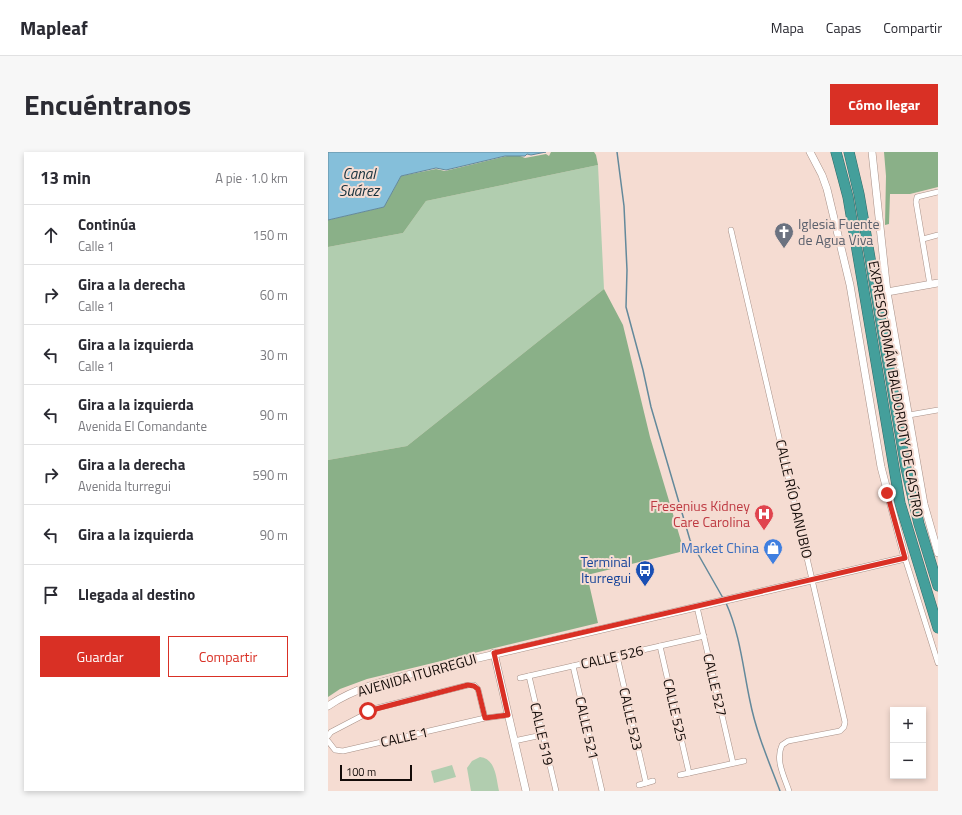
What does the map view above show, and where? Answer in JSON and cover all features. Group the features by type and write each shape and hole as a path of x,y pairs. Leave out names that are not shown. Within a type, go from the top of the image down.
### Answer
{"highway":[{"name":"EXPRESO ROMÁN BALDORIOTY DE CASTRO","path":"836,152 849,204 900,503 938,628"},
{"name":"EXPRESO ROMÁN BALDORIOTY DE CASTRO","path":"849,152 859,194 906,468 919,524 938,586"}],"street":[{"path":"812,152 827,189 850,285 881,467 905,558 938,663"},
{"path":"872,152 887,292 924,504 938,550"},
{"path":"930,285 916,202 917,198 920,196 938,192"},
{"name":"CALLE RÍO DANUBIO","path":"731,230 845,722 844,727 840,731 788,741 782,745 779,760 789,791"},
{"path":"923,239 938,235"},
{"path":"887,292 938,283"},
{"path":"909,415 938,410"},
{"name":"AVENIDA ITURREGUI","path":"328,706 348,694 374,684 494,653 905,558"},
{"name":"CALLE 527","path":"697,607 732,763"},
{"name":"CALLE 526","path":"520,678 704,636"},
{"name":"CALLE 525","path":"660,646 689,773"},
{"path":"494,653 526,791"},
{"name":"CALLE 523","path":"617,656 646,783"},
{"name":"CALLE 521","path":"573,666 602,791"},
{"name":"CALLE 519","path":"529,676 556,791"},
{"path":"328,736 331,732 377,708 468,685 474,686 478,689 485,718"},
{"name":"CALLE 1","path":"328,740 336,751 343,751 485,718 508,715"},
{"path":"514,741 542,735"},
{"path":"680,775 744,761"},
{"path":"639,785 653,782"}],"green space":[{"path":"551,152 594,152 598,165 426,201 403,233 328,247 328,220 384,207 401,176 436,169 445,171 507,156 520,156 525,158 546,154 549,156"},
{"path":"884,152 938,152 938,187 910,194 890,194 889,224 885,225 886,176"},
{"path":"598,165 604,289 407,446 328,460 328,247 403,233 426,201"},
{"path":"604,289 623,325 650,437 684,551 587,575 598,623 367,679 340,689 328,697 328,460 407,446"},
{"path":"480,757 489,761 492,765 496,775 499,791 471,791 467,768 472,761"},
{"path":"452,765 456,777 434,783 431,771"}],"water":[{"name":"Canal Suárez","path":"328,152 546,152 531,155 527,154 525,156 505,156 446,170 436,168 401,176 384,207 328,220"}],"waterway":[{"path":"617,152 624,206 627,270 626,307 643,370 651,407 690,540 723,598"},
{"path":"726,603 735,627 741,651 750,701 756,724 780,791"}],"place":[{"name":"Iglesia Fuente de Agua Viva","path":"784,249"},
{"name":"Fresenius Kidney Care Carolina","path":"764,531"},
{"name":"Market China","path":"773,565"},
{"name":"Terminal Iturregui","path":"645,587"}],"route":[{"path":"368,711 388,704 468,685 474,686 478,689 485,718 508,715 494,653 905,558 887,493"}]}
